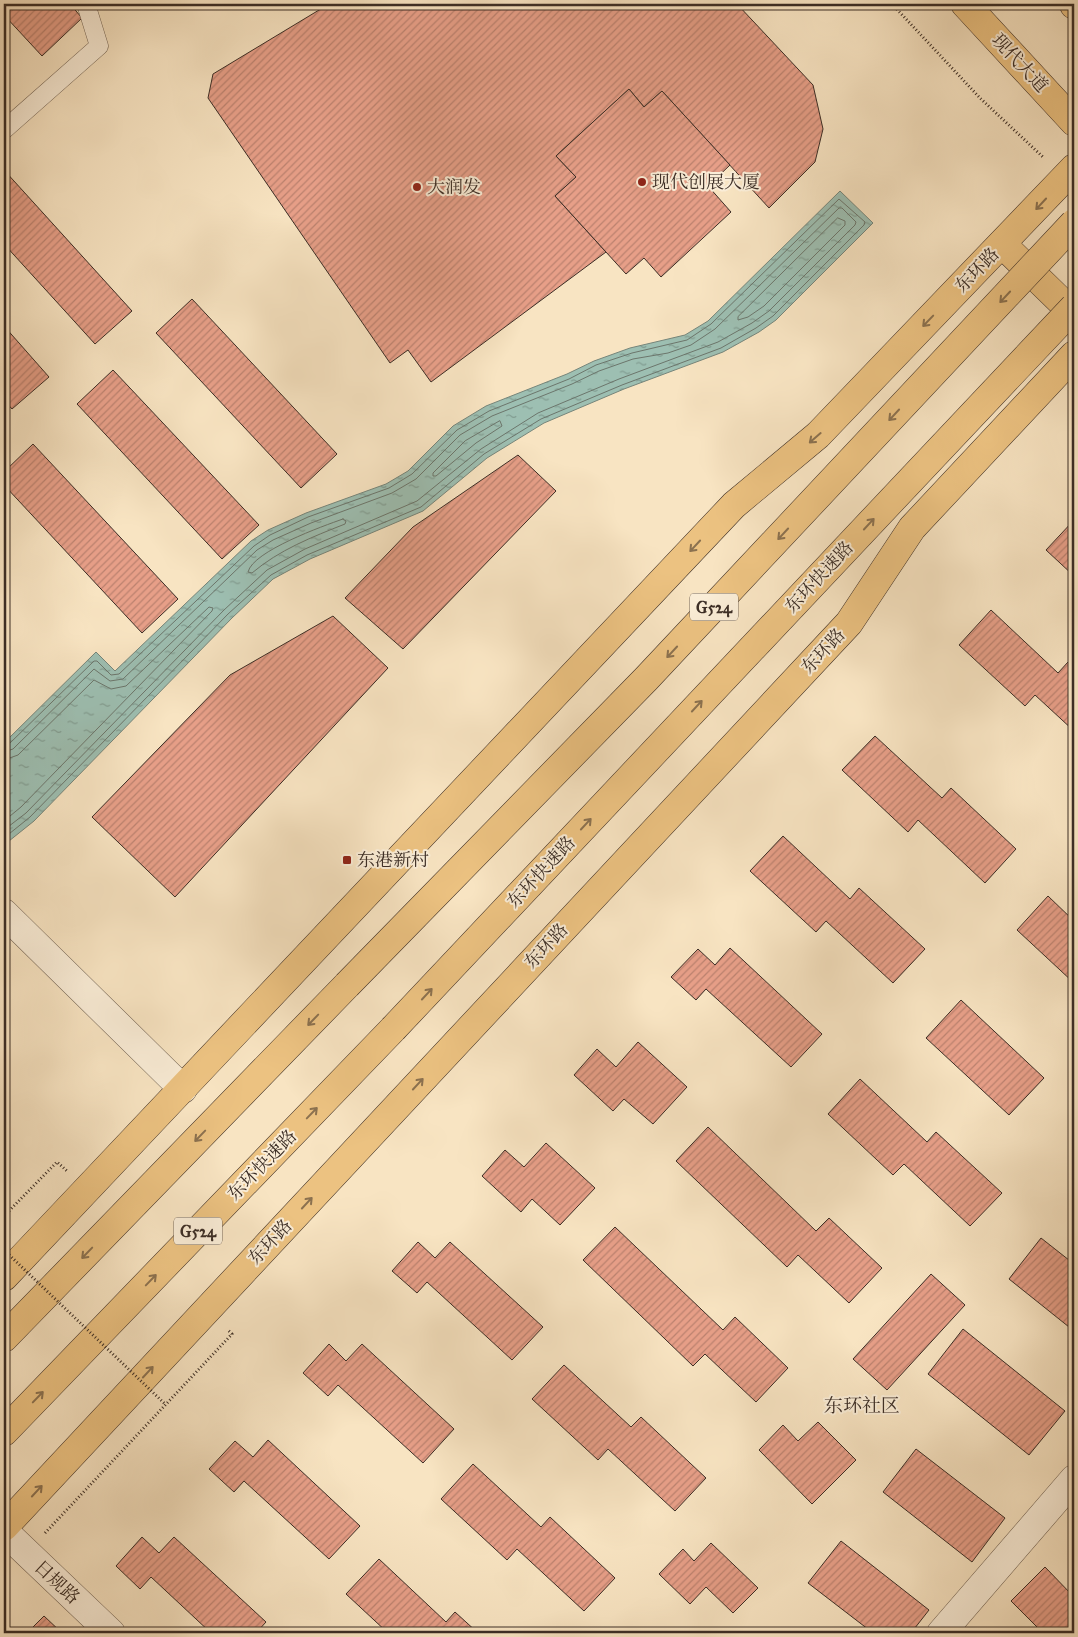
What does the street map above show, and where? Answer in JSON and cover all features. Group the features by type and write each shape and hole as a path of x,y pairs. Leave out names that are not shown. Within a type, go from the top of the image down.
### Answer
{"main road":[{"name":"现代大道","path":"965,4 1074,122"},
{"name":"东环路","path":"4,1277 734,505 818,435 1070,173"},
{"name":"G524","path":"4,1338 646,679 1074,223"},
{"path":"1002,244 1074,314"},
{"name":"东环快速路","path":"4,1432 393,1029 1074,307"},
{"name":"东环路","path":"4,1527 849,623 912,528 1074,355"}],"street":[{"path":"4,913 183,1088"},
{"path":"941,1633 1074,1479"},
{"name":"日规路","path":"4,1531 111,1633"}],"lane":[{"path":"4,130 99,46 86,4"}],"path":[{"path":"892,4 980,98 1070,173"},
{"path":"4,1216 57,1162"},
{"path":"4,1250 165,1404"},
{"path":"41,1537 232,1334"}],"water":[{"path":"840,191 873,223 776,320 723,352 624,389 544,423 487,458 423,511 310,559 273,579 232,618 34,821 4,845 4,743 96,652 115,671 251,541 268,530 306,513 386,484 408,471 453,426 486,406 630,348 685,335 708,321"}],"building":[{"path":"4,4 70,4 82,18 42,56 4,15"},
{"name":"大润发","path":"329,4 737,4 813,85 823,129 815,162 769,208 662,91 644,107 629,89 556,156 576,177 555,196 606,252 431,382 408,350 390,363 208,98 213,74"},
{"name":"现代创展大厦","path":"629,89 644,107 662,91 730,165 708,186 731,212 661,277 644,258 626,274 555,196 576,177 556,156"},
{"path":"4,170 132,311 95,344 4,244"},
{"path":"192,299 337,454 301,488 156,333"},
{"path":"4,326 49,377 12,409 4,400"},
{"path":"113,370 259,525 222,559 77,404"},
{"path":"33,444 178,599 142,633 4,485 4,472"},
{"path":"518,455 556,491 403,649 345,598 413,527"},
{"path":"1074,520 1074,576 1046,550"},
{"path":"991,610 1058,673 1068,662 1074,668 1074,731 1035,695 1025,706 959,645"},
{"path":"333,616 388,668 175,897 92,817 230,675"},
{"path":"875,736 942,798 951,788 1016,849 985,883 918,820 908,832 842,770"},
{"path":"783,836 850,899 859,888 925,949 893,983 826,921 816,932 750,871"},
{"path":"1048,896 1074,921 1074,983 1017,930"},
{"path":"730,948 822,1034 791,1067 706,989 696,1000 671,977 698,949 715,965"},
{"path":"961,1000 1044,1078 1009,1115 926,1038"},
{"path":"638,1042 687,1087 653,1124 624,1099 613,1111 574,1075 597,1049 616,1067"},
{"path":"860,1079 927,1142 936,1132 1002,1193 970,1226 904,1164 893,1175 828,1114"},
{"path":"708,1127 816,1231 829,1218 882,1268 849,1303 798,1255 787,1267 676,1161"},
{"path":"546,1143 595,1188 560,1225 532,1199 521,1212 482,1176 505,1150 524,1167"},
{"path":"615,1227 723,1330 735,1317 788,1368 756,1402 705,1354 693,1366 583,1260"},
{"path":"1041,1238 1074,1264 1074,1331 1009,1279"},
{"path":"418,1242 435,1258 450,1242 543,1327 512,1360 427,1282 417,1293 392,1271"},
{"path":"931,1274 965,1305 887,1390 853,1359"},
{"path":"963,1329 1065,1411 1029,1455 928,1374"},
{"path":"329,1344 346,1361 362,1344 454,1429 423,1463 338,1385 328,1396 303,1373"},
{"path":"564,1365 631,1427 641,1417 706,1478 675,1511 608,1449 598,1460 532,1399"},
{"path":"818,1422 856,1460 812,1504 759,1450 783,1425 798,1441"},
{"path":"268,1440 360,1526 329,1559 244,1481 234,1492 209,1469 235,1441 253,1457"},
{"path":"916,1449 1005,1518 972,1562 883,1492"},
{"path":"473,1464 541,1527 550,1517 615,1578 584,1611 517,1549 507,1560 441,1499"},
{"path":"142,1537 159,1553 174,1537 266,1622 256,1633 211,1633 151,1577 140,1589 116,1566"},
{"path":"841,1541 929,1610 911,1633 873,1633 808,1583"},
{"path":"711,1543 758,1588 733,1613 706,1587 690,1604 659,1574 683,1549 694,1561"},
{"path":"379,1559 446,1622 455,1612 478,1633 388,1633 346,1594"},
{"path":"1045,1567 1074,1597 1074,1633 1043,1633 1011,1601"},
{"path":"44,1616 62,1633 27,1633"}],"place":[{"name":"现代创展大厦","path":"642,182"},
{"name":"大润发","path":"417,187"},
{"name":"东港新村","path":"347,860"}],"district":[{"name":"东环社区","path":"862,1405"}]}
